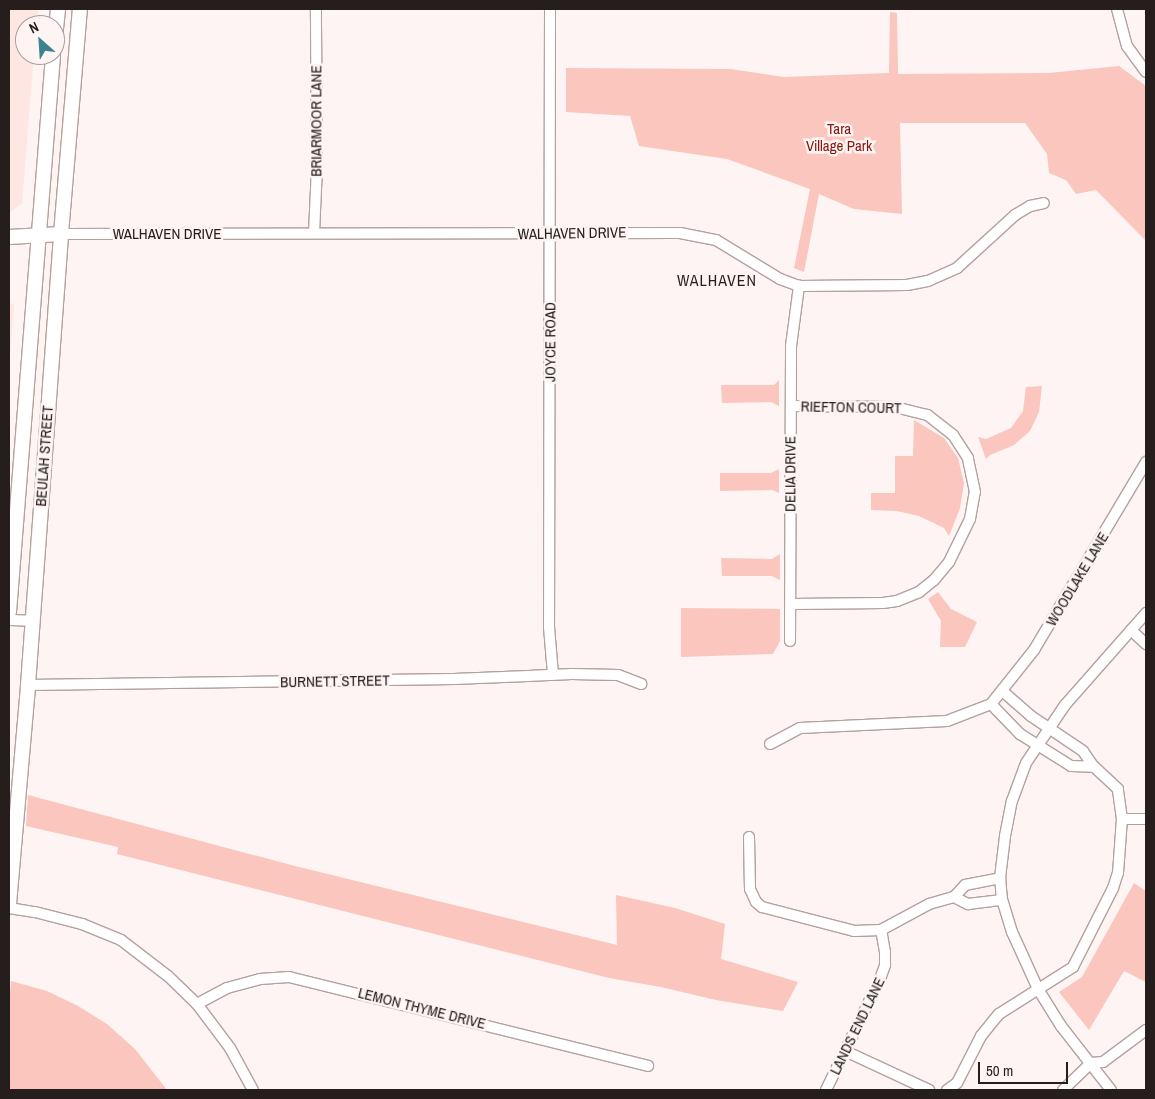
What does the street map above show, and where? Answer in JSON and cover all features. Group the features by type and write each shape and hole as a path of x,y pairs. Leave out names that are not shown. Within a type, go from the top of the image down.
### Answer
{"main road":[{"name":"BEULAH STREET","path":"9,906 33,622 61,234 80,9"},
{"name":"BEULAH STREET","path":"9,612 53,65"},
{"path":"9,238 61,234"}],"street":[{"name":"BRIARMOOR LANE","path":"314,233 317,167 316,9"},
{"name":"JOYCE ROAD","path":"550,9 549,627 553,676"},
{"path":"1116,9 1127,46 1146,72"},
{"name":"WALHAVEN DRIVE","path":"61,234 680,233 702,236 727,245 780,279 799,286 908,285 948,274 967,261 1015,215 1030,206 1044,203"},
{"name":"DELIA DRIVE","path":"790,641 791,346 796,294 799,286"},
{"name":"RIEFTON COURT","path":"791,406 896,407 927,415 953,435 968,458 975,492 970,519 949,562 934,580 919,592 898,601 883,604 791,604"},
{"name":"WOODLAKE LANE","path":"770,744 800,728 947,721 991,704 1034,650 1146,462"},
{"path":"1111,1090 1050,1011 1038,989 1015,940 1002,900 1000,878 1005,836 1012,801 1026,763 1051,729 1065,705 1146,613"},
{"path":"9,620 33,622"},
{"path":"1131,630 1146,644"},
{"name":"BURNETT STREET","path":"28,685 618,675 641,684"},
{"path":"947,1090 957,1083 987,1028 1008,1007 1073,967 1113,888 1118,873 1122,819 1118,789 1111,780 1094,767 1083,751 1002,691"},
{"path":"991,704 1020,734 1071,766 1094,767"},
{"path":"1122,819 1146,819"},
{"path":"750,837 750,889 753,897 762,907 854,931 881,930 929,904 954,898 965,885 1000,878"},
{"path":"954,898 968,904 1002,900"},
{"path":"9,906 82,924 121,940 168,976 197,1004 230,1048 253,1090"},
{"name":"LANDS END LANE","path":"826,1090 885,965 881,930"},
{"name":"LEMON THYME DRIVE","path":"197,1004 227,988 260,979 289,977 648,1066"},
{"path":"1063,1090 1091,1064 1103,1062 1146,1030"},
{"path":"846,1051 929,1090"}],"shaded area":[{"path":"9,9 38,9 38,15 15,15 15,65 33,65 22,203 9,213"},
{"path":"9,302 14,305 9,368"}],"green space":[{"name":"Tara Village Park","path":"890,12 897,13 898,74 1049,73 1119,66 1146,86 1146,241 1096,190 1076,194 1066,180 1049,173 1047,154 1025,123 900,123 902,214 854,209 819,194 804,272 794,268 810,189 727,159 639,146 630,116 566,112 566,68 731,69 784,77 889,73"},
{"path":"779,380 779,406 771,402 722,403 721,385 774,385"},
{"path":"1042,386 1039,412 1030,431 1014,445 990,455 986,459 978,437 986,439 1011,428 1023,411 1026,387"},
{"path":"914,420 944,438 958,458 964,483 960,508 949,536 944,528 919,516 897,511 871,510 871,493 895,493 895,456 913,456"},
{"path":"779,469 779,493 772,490 720,491 720,473 771,473"},
{"path":"780,554 780,580 772,576 722,576 721,558 772,559"},
{"path":"938,592 951,609 977,622 965,647 940,647 941,621 928,599"},
{"path":"681,608 780,609 780,641 773,654 681,657"},
{"path":"28,795 295,866 617,945 616,895 675,908 725,924 721,959 798,982 783,1011 716,1000 661,987 609,978 117,854 118,847 26,826"},
{"path":"1134,883 1146,891 1146,982 1124,971 1089,1030 1059,992 1082,977"},
{"path":"11,981 47,991 78,1006 107,1024 135,1049 167,1090 9,1090 9,1005"}],"district":[{"name":"WALHAVEN","path":"717,280"}]}
